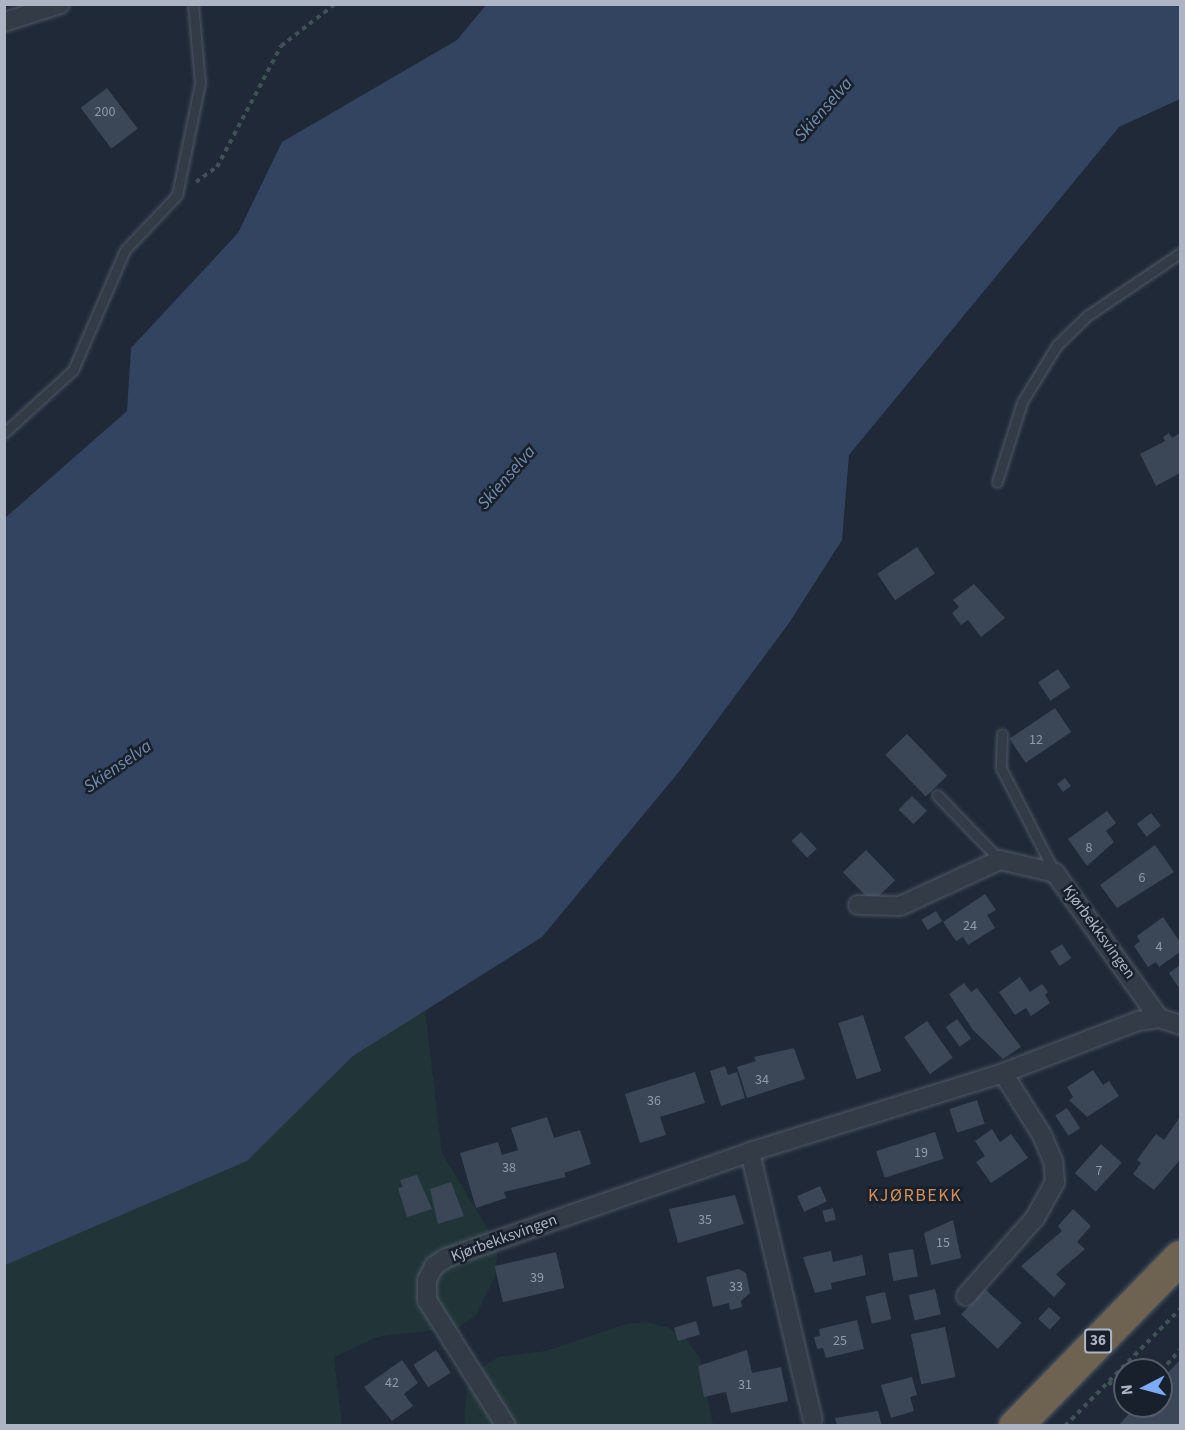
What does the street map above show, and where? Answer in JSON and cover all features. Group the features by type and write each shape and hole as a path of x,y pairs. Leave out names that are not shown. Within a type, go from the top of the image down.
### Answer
{"highway":[{"name":"36","path":"1016,1425 1180,1257"}],"street":[{"path":"6,17 60,4"},
{"path":"858,905 900,906 1000,860"},
{"name":"Kjørbekksvingen","path":"1000,860 1055,873 1159,1018"},
{"name":"Kjørbekksvingen","path":"506,1425 427,1300 427,1280 434,1266 750,1152 1003,1073 1137,1021 1159,1018 1180,1025"},
{"path":"966,1296 1035,1218 1055,1182 1053,1161 1042,1135 1003,1073"},
{"path":"750,1152 813,1420"}],"lane":[{"path":"4,433 73,370 125,250 177,195 200,83 193,4"},
{"path":"998,482 1022,402 1057,345 1087,316 1180,253"},
{"path":"1002,734 1001,768 1055,873"},
{"path":"937,795 1000,860"}],"path":[{"path":"177,195 217,167 281,46 335,4"},
{"path":"1065,1425 1180,1310"},
{"path":"1108,1382 1113,1385"}],"green space":[{"path":"425,1010 442,1153 491,1234 497,1255 495,1277 476,1315 458,1328 380,1336 334,1357 342,1426 5,1425 4,1265 247,1161 353,1056"},
{"path":"647,1322 669,1328 687,1340 700,1358 713,1425 464,1425 467,1387 480,1369 498,1357 546,1351 626,1324"}],"water":[{"name":"Skienselva","path":"486,5 1180,5 1180,99 1119,127 849,455 842,540 789,623 678,773 542,937 353,1056 247,1161 5,1265 5,518 127,411 131,348 238,233 282,142 457,40"}],"building":[{"path":"107,88 138,129 111,149 81,108"},
{"path":"1169,433 1172,438 1180,433 1180,473 1156,486 1140,454 1165,441 1163,437"},
{"path":"917,547 935,574 895,600 877,574"},
{"path":"974,584 1005,618 981,637 968,620 961,625 952,613 959,607 953,600"},
{"path":"1058,669 1070,687 1050,701 1038,682"},
{"path":"1055,708 1071,732 1026,763 1009,739"},
{"path":"907,734 947,776 926,797 885,755"},
{"path":"1065,778 1071,786 1063,792 1057,784"},
{"path":"912,796 927,811 913,824 899,809"},
{"path":"1107,811 1116,823 1106,831 1114,842 1087,866 1068,839"},
{"path":"1151,813 1161,826 1147,837 1137,824"},
{"path":"801,832 817,849 807,858 791,841"},
{"path":"1155,845 1174,872 1117,908 1100,885"},
{"path":"866,850 895,880 872,902 843,872"},
{"path":"985,894 996,910 987,915 995,928 968,945 963,937 956,941 943,922"},
{"path":"936,911 942,921 928,930 921,920"},
{"path":"1163,917 1180,942 1180,952 1159,967 1156,962 1148,967 1134,946 1140,941 1137,936"},
{"path":"1062,944 1071,958 1060,966 1050,952"},
{"path":"1180,965 1180,987 1179,988 1169,973"},
{"path":"1020,977 1030,992 1042,984 1048,992 1045,995 1050,1003 1031,1016 1026,1008 1015,1015 999,992"},
{"path":"964,983 971,992 977,988 1021,1047 1003,1059 973,1030 949,994"},
{"path":"863,1015 881,1071 857,1079 838,1023"},
{"path":"957,1019 971,1038 960,1047 946,1027"},
{"path":"927,1021 953,1058 930,1074 904,1037"},
{"path":"794,1048 805,1079 747,1098 737,1067 756,1061 754,1057"},
{"path":"725,1066 728,1075 737,1072 745,1098 721,1106 710,1071"},
{"path":"1093,1070 1103,1085 1109,1081 1119,1096 1087,1117 1069,1100 1073,1097 1067,1087"},
{"path":"695,1072 705,1103 660,1117 666,1135 640,1143 625,1094"},
{"path":"977,1100 985,1124 957,1133 949,1109"},
{"path":"1067,1108 1080,1128 1068,1136 1055,1116"},
{"path":"547,1117 554,1138 580,1130 591,1164 564,1173 566,1177 504,1192 506,1198 476,1208 460,1153 498,1142 502,1155 518,1150 511,1128"},
{"path":"1180,1117 1180,1160 1154,1190 1133,1174 1141,1163 1137,1160 1156,1134 1164,1140"},
{"path":"992,1129 1000,1142 1011,1134 1028,1158 991,1183 976,1162 985,1156 975,1141"},
{"path":"935,1132 944,1159 885,1178 876,1151"},
{"path":"1101,1144 1122,1163 1096,1192 1075,1173"},
{"path":"417,1175 432,1209 407,1217 398,1188 403,1187 400,1180"},
{"path":"451,1182 464,1216 438,1224 430,1189"},
{"path":"820,1186 827,1202 804,1212 797,1196"},
{"path":"735,1195 744,1224 678,1243 669,1209"},
{"path":"833,1208 836,1220 825,1222 822,1211"},
{"path":"1073,1209 1091,1226 1077,1242 1085,1249 1056,1274 1066,1284 1054,1297 1021,1266 1062,1231 1058,1226"},
{"path":"953,1220 961,1258 931,1265 924,1233"},
{"path":"913,1249 918,1277 893,1281 888,1253"},
{"path":"831,1251 833,1262 862,1255 866,1275 831,1283 832,1289 815,1293 803,1257"},
{"path":"556,1252 564,1288 503,1302 495,1266"},
{"path":"739,1269 746,1273 750,1293 741,1301 742,1307 730,1310 729,1303 713,1307 706,1277"},
{"path":"935,1289 941,1314 915,1320 909,1295"},
{"path":"985,1289 1022,1323 998,1349 961,1315"},
{"path":"885,1292 891,1319 872,1324 866,1296"},
{"path":"1049,1307 1061,1318 1050,1330 1038,1319"},
{"path":"857,1320 864,1349 826,1358 823,1348 817,1349 814,1337 820,1336 819,1329"},
{"path":"696,1321 700,1334 678,1341 674,1328"},
{"path":"945,1327 956,1377 921,1384 911,1334"},
{"path":"436,1350 451,1373 428,1387 413,1365"},
{"path":"747,1350 752,1373 781,1367 788,1401 731,1413 726,1392 704,1397 698,1366"},
{"path":"402,1360 418,1383 404,1394 413,1406 392,1421 364,1387"},
{"path":"1180,1360 1180,1426 1118,1426 1125,1418 1173,1418 1173,1367"},
{"path":"912,1377 917,1395 910,1397 914,1411 891,1418 881,1385"},
{"path":"878,1411 882,1426 837,1426 835,1418"}],"district":[{"name":"KJØRBEKK","path":"915,1196"}]}
